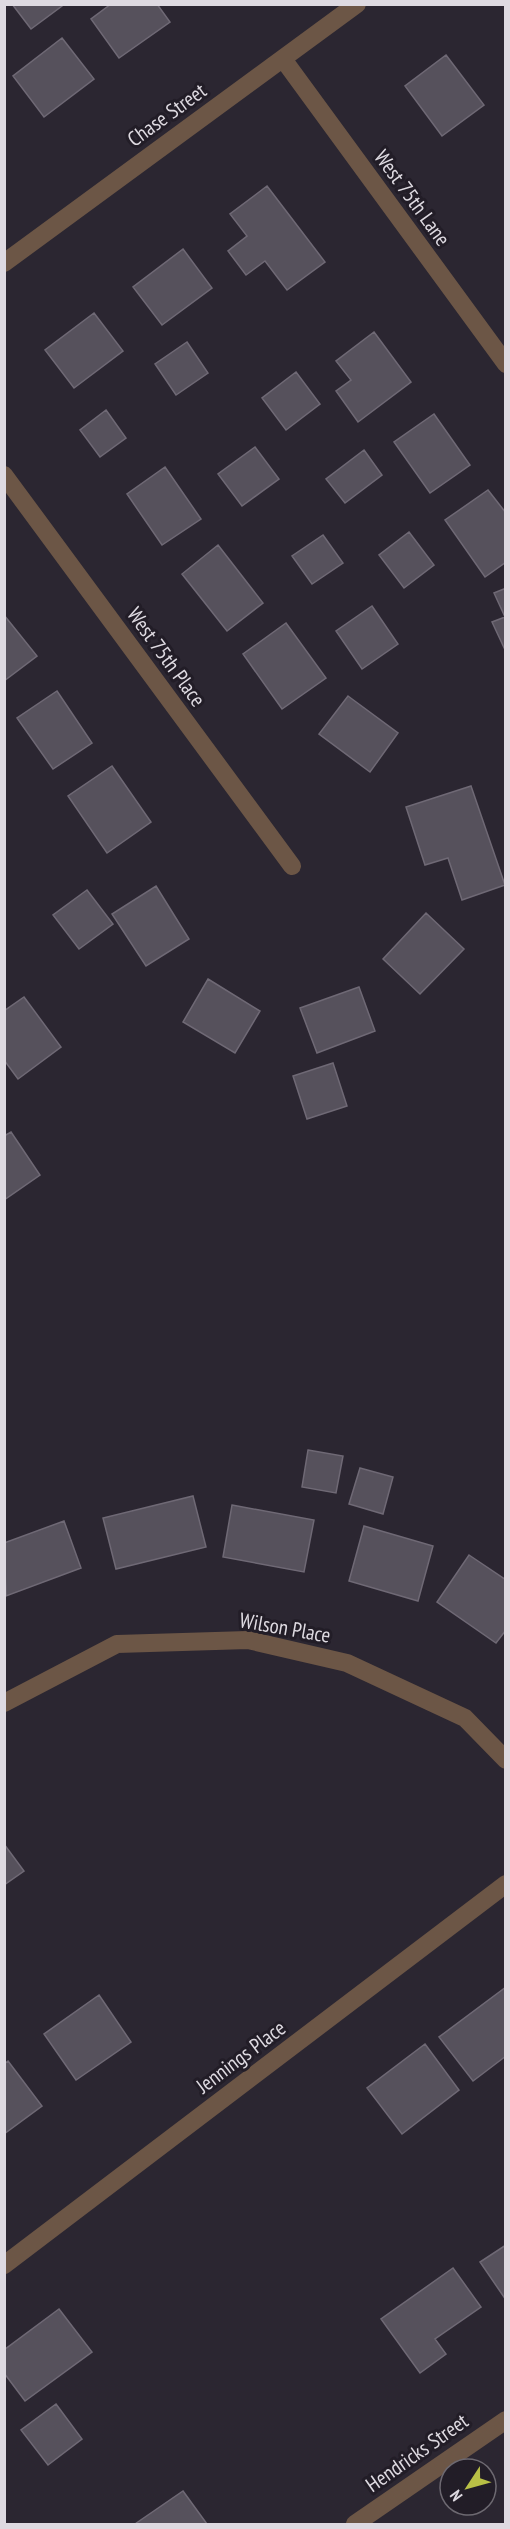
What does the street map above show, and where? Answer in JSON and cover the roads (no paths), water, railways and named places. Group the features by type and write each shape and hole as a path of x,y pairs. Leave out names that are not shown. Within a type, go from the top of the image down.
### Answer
{"street":[{"name":"Chase Street","path":"4,263 357,4"},
{"name":"West 75th Lane","path":"283,59 506,364"},
{"name":"West 75th Place","path":"4,475 292,866"},
{"name":"Wilson Place","path":"4,1703 117,1644 248,1640 347,1662 465,1718 506,1760"},
{"name":"Jennings Place","path":"4,2265 506,1884"},
{"name":"Hendricks Street","path":"356,2524 506,2420"}]}
